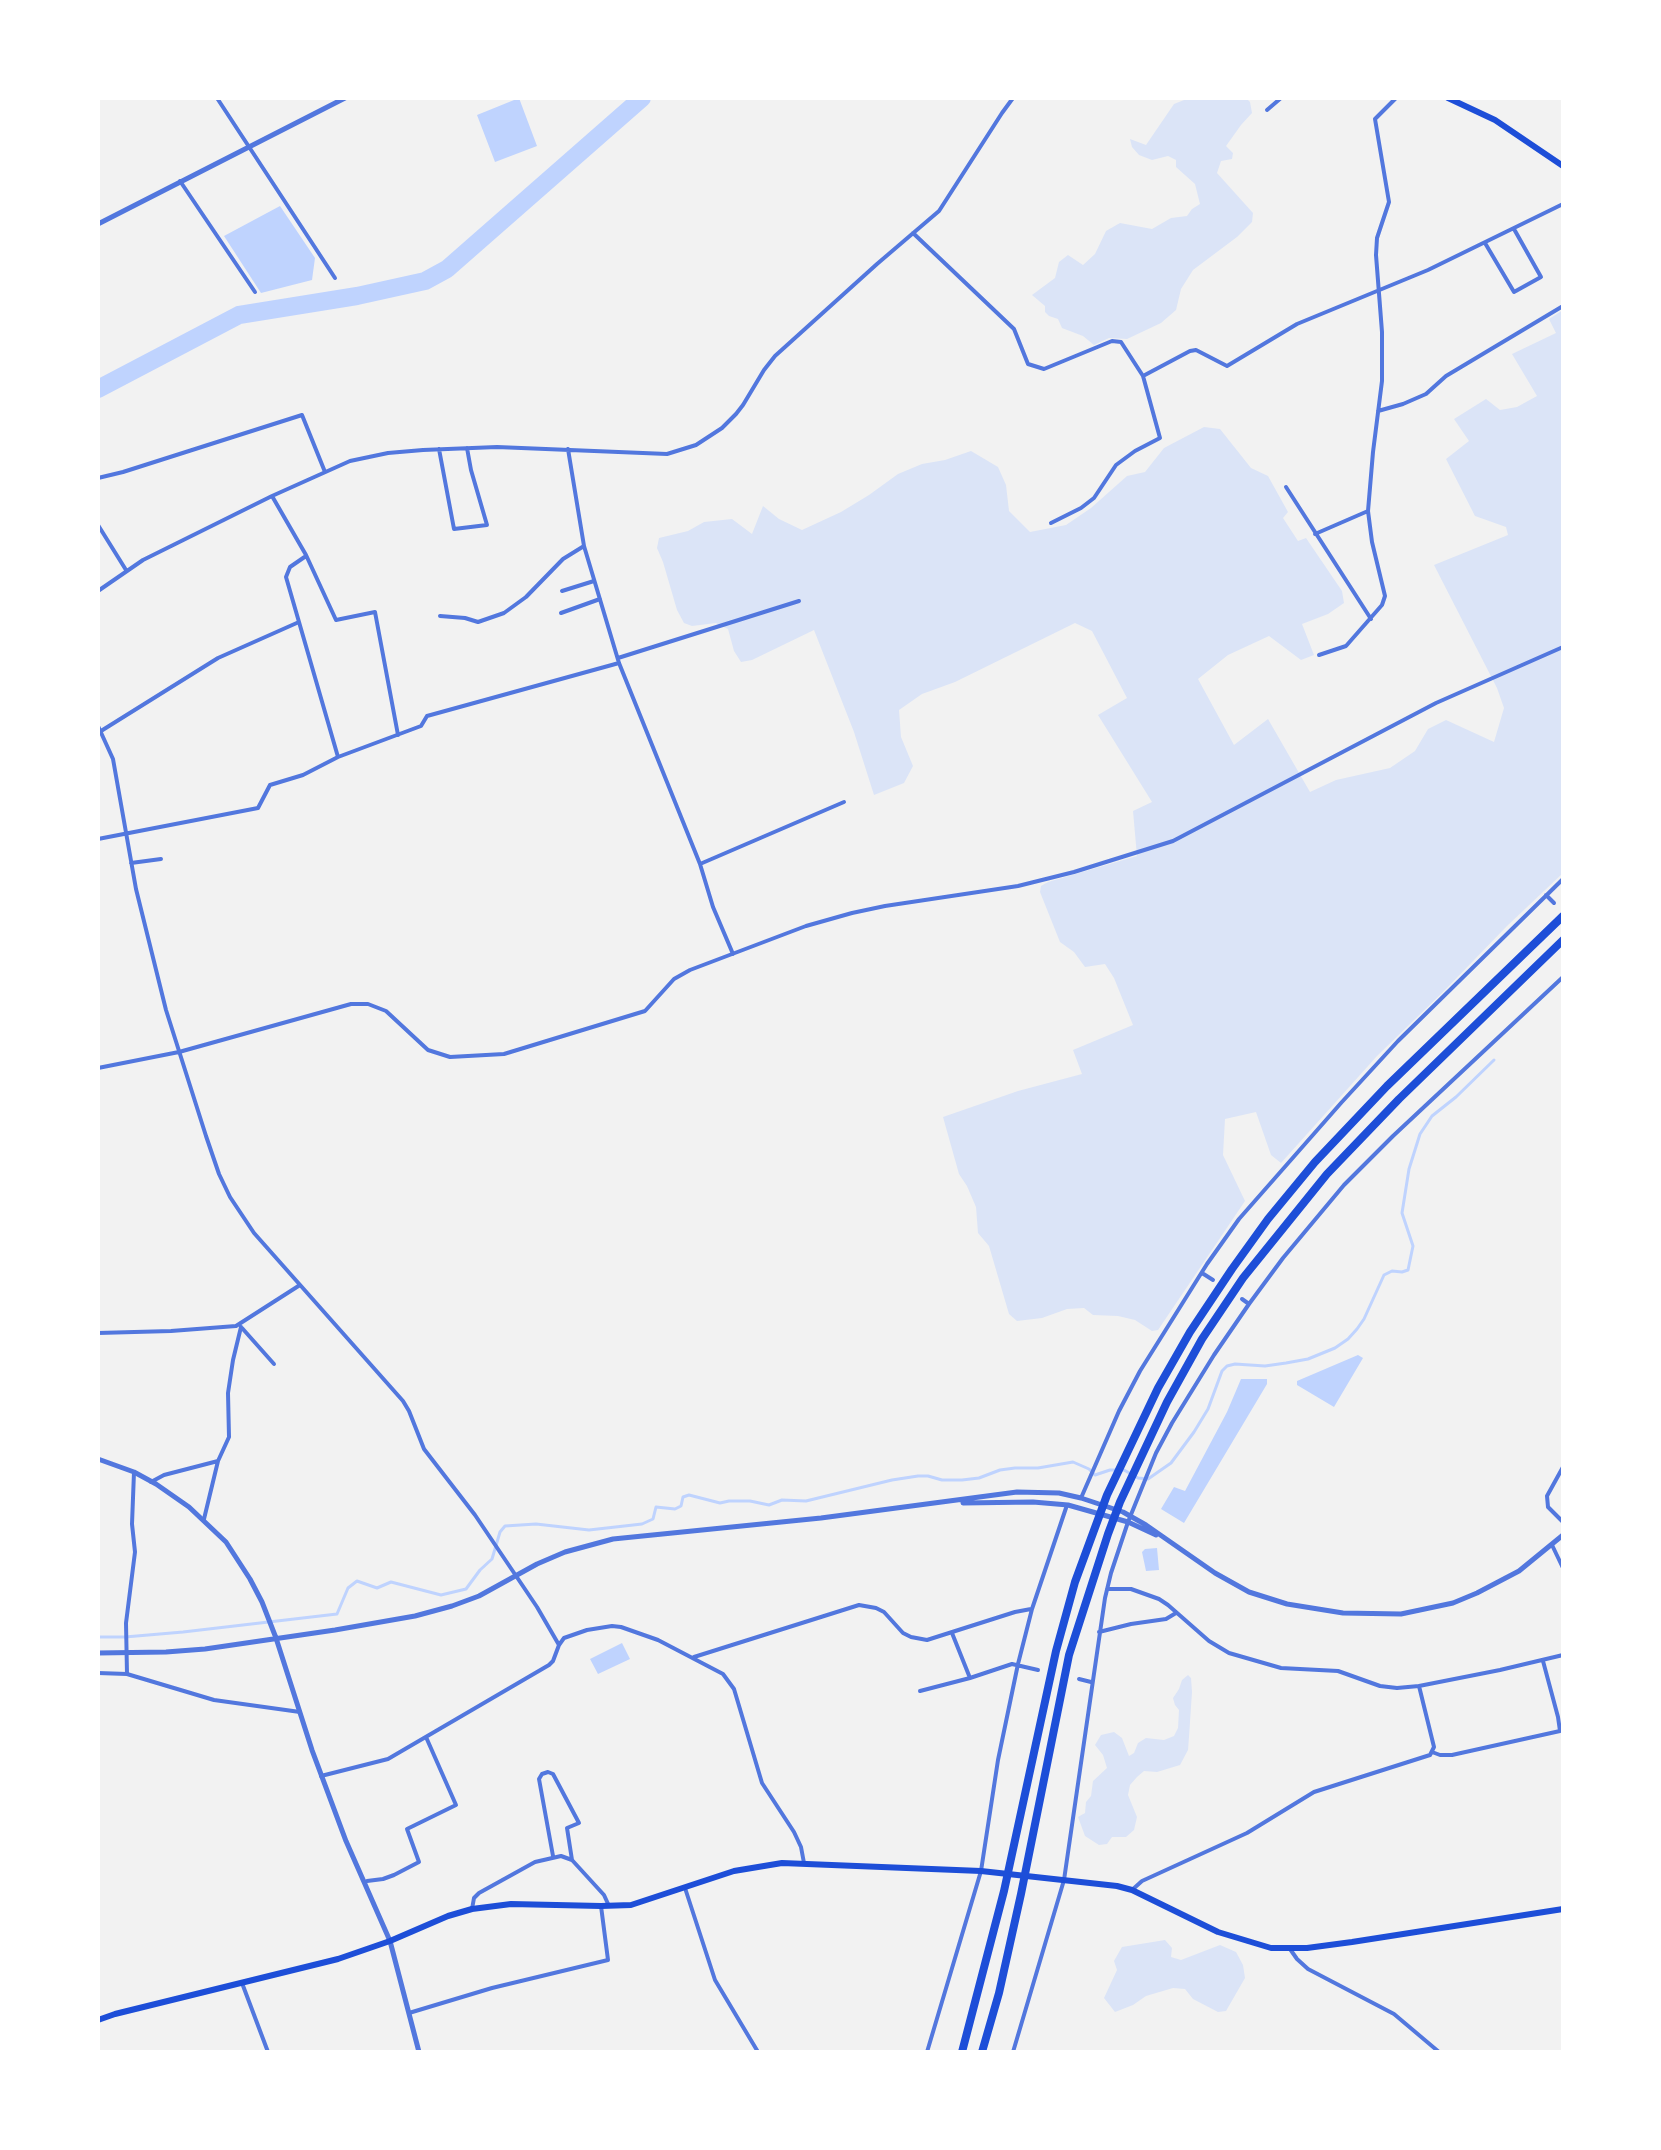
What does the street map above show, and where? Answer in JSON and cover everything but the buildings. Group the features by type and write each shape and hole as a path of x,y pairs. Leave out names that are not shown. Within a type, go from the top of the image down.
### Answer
{"highway":[{"path":"962,2052 1004,1891 1056,1651 1075,1582 1107,1495 1158,1388 1232,1269 1315,1162 1387,1086 1563,916"},
{"path":"982,2052 1021,1894 1069,1655 1120,1502 1167,1402 1202,1339 1243,1278 1327,1174 1410,1088 1563,940"}],"main road":[{"path":"1448,98 1495,120 1563,166"},
{"path":"98,2020 338,1959 472,1909 511,1904 631,1905 746,1869 782,1863 981,1871 1117,1886 1132,1890 1218,1932 1271,1948 1290,1949 1352,1942 1563,1909"}],"street":[{"path":"217,98 335,278"},
{"path":"98,224 345,98"},
{"path":"98,591 126,570 272,496 350,461 388,453 439,449 568,449 667,454 696,445 722,428 736,414 775,356 943,206 1013,98"},
{"path":"1267,110 1281,98"},
{"path":"1319,655 1346,646 1382,605 1385,596 1368,511 1382,381 1377,238 1389,202 1375,119 1396,98"},
{"path":"180,181 255,292"},
{"path":"1143,376 1196,350 1227,366 1297,324 1485,243 1563,204"},
{"path":"1485,243 1514,292 1541,277 1514,229"},
{"path":"913,233 1014,329 1028,364 1044,369 1112,341 1121,342 1143,376 1160,438 1116,465 1094,498 1051,523"},
{"path":"1378,411 1426,394 1446,376 1563,306"},
{"path":"98,478 302,415 325,472"},
{"path":"439,449 454,529 487,525 467,448"},
{"path":"568,449 584,546 618,660 733,954"},
{"path":"1286,487 1371,619"},
{"path":"272,496 306,555 336,620 375,612 398,735"},
{"path":"1315,534 1368,511"},
{"path":"98,525 126,570"},
{"path":"440,616 478,622 504,613 526,597 563,559 584,546"},
{"path":"306,555 290,567 286,577 338,757"},
{"path":"562,591 595,581"},
{"path":"561,613 600,599"},
{"path":"98,839 258,808 270,785 303,775 338,757 421,726 427,716 618,660 799,601"},
{"path":"299,622 218,658 99,728 113,759 150,950 179,1052 219,1174 230,1197 254,1233 403,1401 424,1449 475,1515 559,1645"},
{"path":"98,1068 179,1052 351,1004 368,1004 386,1011 428,1050 450,1057 504,1054 645,1011 674,979 690,970 806,926 885,906 1018,886 1173,841 1436,703 1563,647"},
{"path":"700,864 844,802"},
{"path":"131,863 161,859"},
{"path":"1081,1498 1140,1371 1201,1272 1239,1219 1398,1041 1563,879"},
{"path":"1546,895 1554,903"},
{"path":"1013,2052 1064,1880 1107,1589 1129,1519 1172,1423 1249,1304 1344,1185 1563,977"},
{"path":"1201,1272 1213,1280"},
{"path":"98,1333 241,1325 300,1285"},
{"path":"1242,1299 1249,1304"},
{"path":"241,1325 274,1364"},
{"path":"204,1519 218,1461 230,1430 228,1393 241,1325"},
{"path":"98,1459 134,1472 204,1519 239,1559 262,1602 321,1776 390,1941 419,2052"},
{"path":"151,1482 164,1475 218,1461"},
{"path":"1563,1467 1547,1496 1548,1507 1563,1522"},
{"path":"127,1674 126,1623 134,1562 134,1472"},
{"path":"98,1653 205,1649 384,1622 439,1610 479,1596 551,1557 599,1542 1017,1492 1047,1492 1081,1498 1129,1519 1226,1580 1266,1598 1317,1610 1372,1615 1401,1614 1453,1603 1519,1571 1563,1535"},
{"path":"918,1506 996,1501 1047,1502 1129,1519"},
{"path":"927,2052 981,1871 998,1760 1032,1609 1068,1505"},
{"path":"1552,1545 1563,1568"},
{"path":"1107,1589 1143,1592 1168,1605 1209,1641 1229,1653 1264,1664 1299,1670 1338,1671 1380,1686 1419,1686 1563,1655"},
{"path":"694,1657 859,1605 869,1605 884,1612 911,1637 927,1640 1032,1609"},
{"path":"1099,1632 1166,1619 1176,1613"},
{"path":"321,1776 388,1759 549,1665 564,1638 612,1626 636,1631 694,1657 732,1683 759,1775 801,1847 805,1864"},
{"path":"952,1633 970,1678"},
{"path":"1432,1752 1452,1755 1560,1731 1561,1716 1543,1661"},
{"path":"920,1691 1002,1666 1018,1664 1038,1670"},
{"path":"98,1673 127,1674 214,1700 300,1712"},
{"path":"1079,1679 1091,1682"},
{"path":"1132,1890 1142,1881 1247,1833 1314,1792 1430,1755 1434,1747 1419,1686"},
{"path":"367,1881 394,1875 419,1862 407,1829 456,1805 426,1737"},
{"path":"553,1856 539,1779 548,1772 553,1774 579,1823 567,1828 572,1860"},
{"path":"472,1909 474,1898 479,1893 535,1862 553,1856 572,1860 604,1895 609,1906"},
{"path":"685,1888 715,1980 758,2052"},
{"path":"409,2013 492,1988 608,1960 601,1906"},
{"path":"1290,1949 1308,1969 1394,2014 1439,2052"},
{"path":"241,1982 268,2052"}],"shaded area":[{"path":"1189,98 1246,98 1250,102 1252,113 1226,146 1233,153 1232,159 1221,161 1217,173 1253,213 1252,222 1193,270 1181,289 1176,310 1161,323 1127,339 1109,338 1094,345 1083,336 1062,328 1058,319 1049,316 1045,306 1032,295 1055,278 1059,262 1068,255 1083,265 1095,254 1106,231 1120,223 1152,229 1171,218 1187,216 1200,204 1195,184 1176,167 1176,160 1168,156 1152,160 1139,155 1130,139 1146,145 1174,104"},
{"path":"1563,310 1563,873 1377,1056 1281,1163 1271,1155 1256,1112 1225,1119 1223,1155 1245,1201 1158,1330 1152,1331 1135,1320 1118,1316 1093,1315 1084,1308 1017,1321 1009,1314 989,1246 978,1233 976,1207 959,1174 943,1117 1018,1091 1082,1074 1073,1050 1133,1025 1105,964 1085,967 1074,952 1060,942 1040,892 1041,886 1048,882 1137,856 1133,811 1152,802 1098,715 1127,698 1092,631 1075,623 955,682 922,694 899,710 901,737 913,766 904,783 874,795 854,732 814,630 752,660 741,662 734,651 728,629 716,623 692,626 684,623 657,548 659,538 688,531 704,522 732,519 752,534 763,506 779,519 802,530 841,512 898,474 971,451 998,467 1006,485 1009,511 1030,532 1066,525 1091,508 1127,476 1145,472 1164,448 1204,427 1220,429 1251,468 1268,476 1288,512 1283,518 1298,541 1306,538 1342,591 1344,603 1328,614 1302,624 1314,655 1301,660 1269,636 1228,655 1198,679 1234,745 1268,719 1310,792 1336,780 1390,768 1415,751 1428,729 1446,720 1494,742 1504,708 1497,688 1434,565 1508,535 1506,527 1475,516 1446,459 1469,441 1454,419 1486,399 1500,410 1517,407 1537,396 1512,354 1556,333 1549,319"},
{"path":"1188,1675 1192,1692 1188,1750 1180,1765 1157,1772 1144,1771 1137,1777 1130,1785 1128,1795 1137,1817 1134,1830 1126,1837 1112,1837 1107,1844 1099,1845 1085,1836 1078,1817 1085,1813 1093,1781 1107,1768 1103,1755 1095,1745 1101,1735 1114,1732 1122,1738 1129,1756 1146,1738 1164,1740 1174,1736 1178,1728 1179,1710 1173,1698"},
{"path":"1165,1940 1172,1948 1171,1957 1181,1960 1220,1945 1236,1952 1245,1978 1226,2011 1218,2012 1193,1999 1185,1989 1173,1988 1146,1996 1115,2012 1104,1998 1117,1970 1114,1961 1122,1947"}],"water":[{"path":"519,98 537,146 495,162 477,115"},
{"path":"280,206 315,258 312,280 261,293 224,236"},
{"path":"1358,1355 1363,1358 1334,1407 1297,1385 1297,1381"},
{"path":"1241,1379 1267,1379 1267,1384 1184,1523 1161,1509 1174,1487 1185,1491"},
{"path":"1157,1548 1159,1570 1146,1571 1142,1552"},
{"path":"622,1643 630,1659 598,1674 590,1659"}],"waterway":[{"path":"98,389 239,315 357,296 425,281 447,269 642,98"},
{"path":"98,1637 183,1632 337,1614 348,1588 357,1581 377,1588 391,1582 441,1595 466,1589 492,1559 500,1532 505,1526 536,1524 589,1530 642,1524 653,1519 656,1507 675,1509 681,1506 683,1497 689,1495 720,1503 750,1501 769,1505 782,1500 806,1501 918,1476 962,1480 1000,1470 1073,1462 1095,1475 1124,1470 1138,1478 1148,1479 1171,1463 1194,1432 1227,1366 1286,1363 1308,1359 1335,1348 1348,1339 1364,1319 1384,1275 1408,1270 1413,1246 1402,1213 1409,1169 1420,1134 1432,1116 1494,1060"}]}
